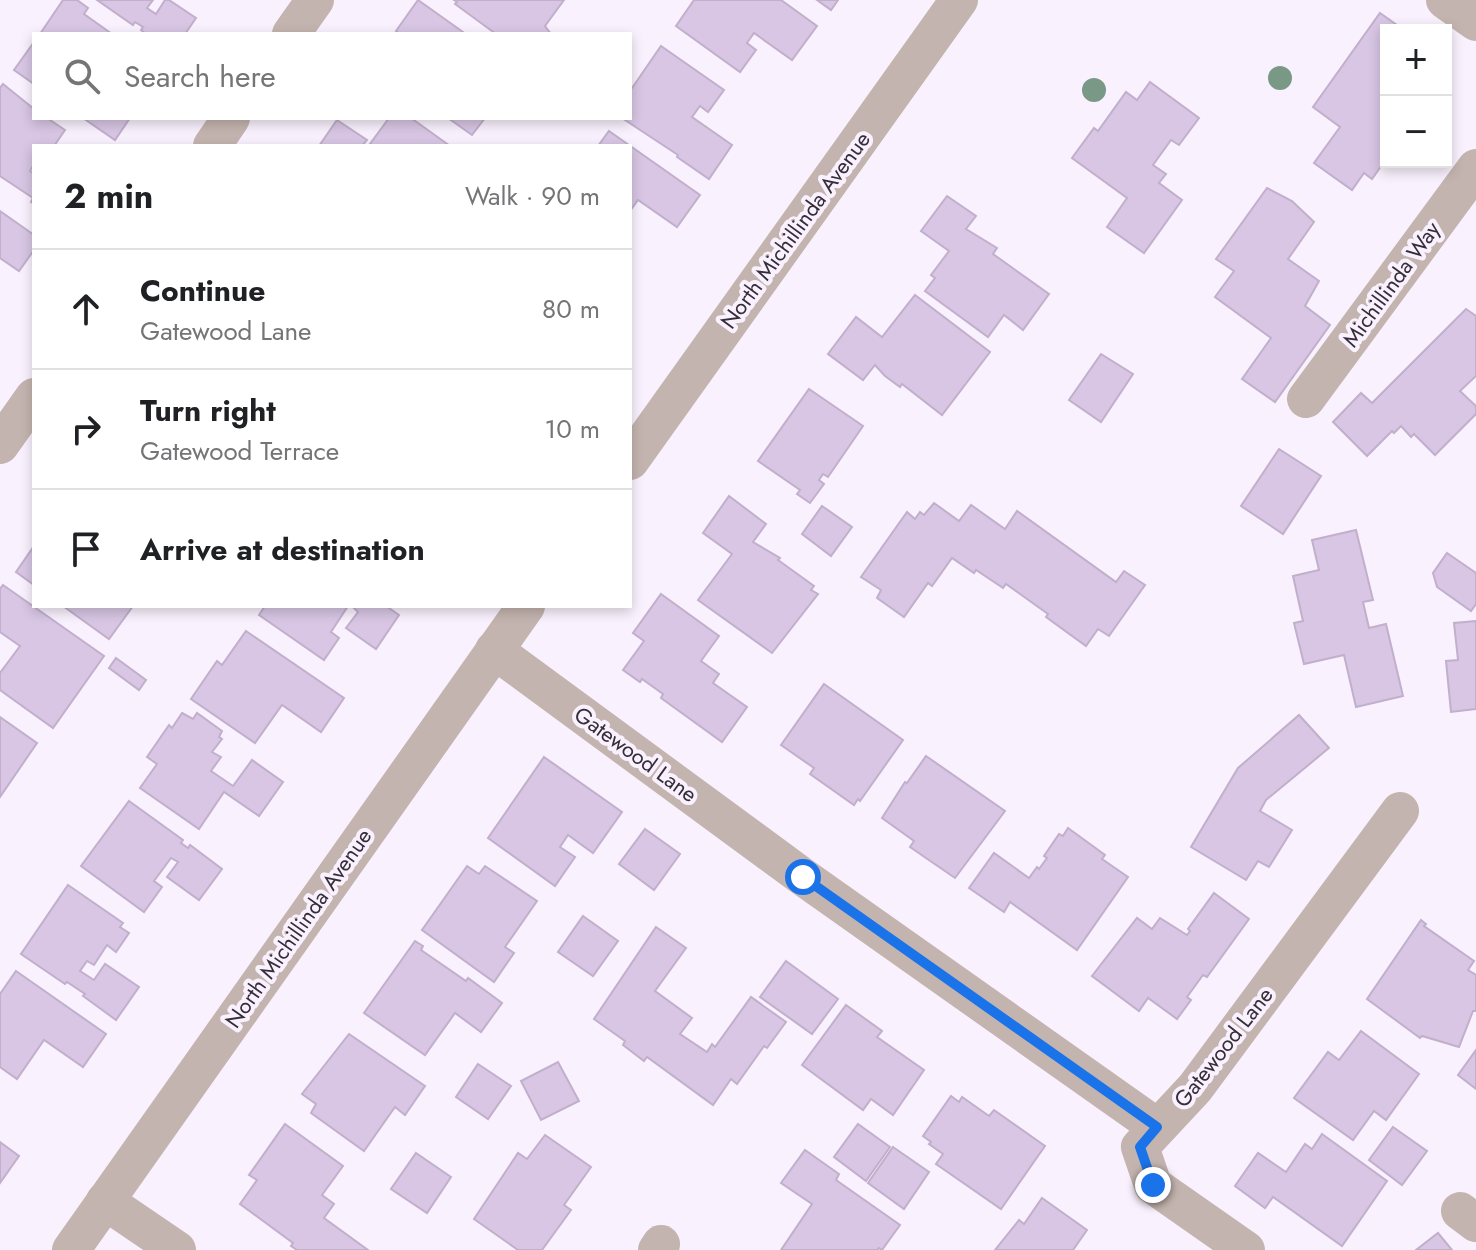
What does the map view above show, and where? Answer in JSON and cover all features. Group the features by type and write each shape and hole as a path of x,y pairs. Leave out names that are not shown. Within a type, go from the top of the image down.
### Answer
{"street":[{"path":"292,32 315,0"},
{"name":"North Michillinda Avenue","path":"632,458 959,0"},
{"path":"1445,0 1476,22"},
{"path":"213,144 230,120"},
{"name":"Michillinda Way","path":"1306,399 1476,168"},
{"path":"0,445 32,400"},
{"name":"North Michillinda Avenue","path":"71,1250 525,608"},
{"name":"Gatewood Lane","path":"494,650 803,877 1157,1127 1195,1088 1400,811"},
{"path":"1157,1127 1140,1147 1153,1185 1246,1250"},
{"path":"105,1201 177,1250"}],"building":[{"path":"63,0 77,0 88,8 84,14 109,32 41,32"},
{"path":"97,0 153,0 147,8 156,14 165,0 169,0 196,18 186,32 144,32 143,27 135,22 133,25"},
{"path":"418,0 463,32 397,32"},
{"path":"454,0 564,0 545,26 550,32 493,32 455,4 457,2"},
{"path":"694,0 781,0 817,26 792,60 754,33 747,43 756,50 740,72 676,26"},
{"path":"817,0 838,0 831,10"},
{"path":"1380,13 1396,24 1380,24 1380,168 1372,179 1364,173 1352,190 1314,163 1340,127 1313,107"},
{"path":"32,45 32,83 14,70"},
{"path":"661,46 724,90 708,112 700,106 692,117 732,145 709,179 625,120 632,120 632,88"},
{"path":"1150,82 1199,118 1179,145 1171,140 1153,165 1166,174 1159,183 1182,200 1144,253 1107,227 1127,198 1072,158 1094,128 1098,131 1126,92 1137,100"},
{"path":"3,84 32,107 32,120 50,120 65,130 55,144 32,144 32,197 0,176 0,88"},
{"path":"86,120 129,120 115,140"},
{"path":"337,120 367,140 364,144 320,144"},
{"path":"388,120 414,120 447,144 370,144"},
{"path":"451,120 483,120 472,135"},
{"path":"609,131 627,144 599,144"},
{"path":"632,147 700,195 677,227 638,200 632,208"},
{"path":"1267,188 1292,201 1314,222 1288,259 1319,281 1305,306 1330,325 1275,402 1242,379 1271,338 1215,297 1234,271 1216,259"},
{"path":"947,196 976,216 966,229 997,248 993,254 1049,294 1023,330 1004,315 988,337 925,291 935,278 931,275 949,251 921,231"},
{"path":"0,211 32,234 32,253 19,271 0,258"},
{"path":"915,295 990,352 942,415 902,384 900,387 885,376 875,365 863,380 828,354 856,317 882,337"},
{"path":"1466,309 1476,316 1476,376 1460,391 1476,406 1476,414 1435,455 1401,426 1367,456 1333,422 1361,393 1372,403"},
{"path":"1101,354 1133,374 1101,422 1069,400"},
{"path":"809,389 863,426 828,477 823,474 819,480 824,484 810,503 797,494 800,490 758,461"},
{"path":"1279,449 1321,476 1283,534 1241,506"},
{"path":"729,496 766,524 753,542 780,558 778,560 814,586 811,590 818,594 772,653 698,600 732,554 703,533"},
{"path":"934,503 959,521 971,505 1005,529 1017,511 1116,582 1124,571 1145,585 1109,636 1098,629 1086,646 1006,584 1003,588 952,558 932,586 928,583 904,617 877,598 881,590 861,577 907,512 915,519 920,512 924,515"},
{"path":"822,506 852,527 831,556 802,534"},
{"path":"1356,530 1373,600 1363,602 1369,628 1386,624 1403,696 1356,707 1344,655 1304,664 1294,623 1303,621 1293,576 1319,570 1312,540"},
{"path":"32,549 32,584 16,572"},
{"path":"1447,553 1476,573 1476,604 1471,611 1437,587 1433,573"},
{"path":"3,585 104,656 53,728 0,690 0,673 20,646 0,632 0,589"},
{"path":"661,594 719,636 701,661 719,674 713,683 747,707 722,742 661,698 663,694 623,670 644,641 633,633"},
{"path":"66,608 132,608 109,639"},
{"path":"264,608 347,608 331,632 339,638 324,660 259,615"},
{"path":"354,608 389,608 399,615 376,649 346,628 358,612"},
{"path":"1476,621 1476,709 1451,712 1446,661 1458,660 1454,623"},
{"path":"246,631 344,698 321,732 282,705 255,743 191,699 217,661 222,665"},
{"path":"116,658 146,680 139,690 109,668"},
{"path":"824,684 903,740 854,805 810,774 814,768 781,745"},
{"path":"182,713 193,719 197,713 222,731 219,737 222,739 212,752 221,757 211,771 233,786 252,760 283,782 259,816 224,792 199,829 140,788 157,764 147,757 169,725 172,728"},
{"path":"1299,715 1329,748 1266,800 1260,811 1292,830 1269,867 1258,861 1246,880 1191,847 1238,768"},
{"path":"0,717 37,743 0,797"},
{"path":"926,756 1005,811 955,878 910,847 914,841 882,818"},
{"path":"544,757 622,812 593,853 568,835 560,847 575,857 555,886 488,838"},
{"path":"129,801 183,840 181,843 188,848 190,845 222,869 199,900 167,877 178,862 171,858 154,881 162,887 144,912 81,866"},
{"path":"1068,828 1105,855 1102,859 1128,877 1077,950 1010,902 1004,912 969,888 994,853 1029,878 1047,858 1044,856 1059,834 1063,836"},
{"path":"645,829 680,854 654,890 619,864"},
{"path":"467,866 479,874 485,866 537,901 505,947 514,953 494,982 422,930"},
{"path":"68,885 123,923 120,927 129,933 116,952 107,945 94,965 87,961 80,971 94,980 105,964 139,987 116,1020 83,996 85,994 21,954"},
{"path":"1214,893 1249,919 1207,977 1203,975 1187,997 1191,1000 1177,1019 1148,998 1139,1011 1092,976 1137,918 1152,929 1160,918 1187,935 1188,929"},
{"path":"583,916 618,941 593,976 558,952"},
{"path":"1421,920 1426,924 1424,926 1474,961 1468,970 1476,975 1476,1011 1473,1011 1459,1047 1420,1038 1367,999"},
{"path":"656,927 686,948 655,991 692,1018 680,1034 707,1052 712,1044 715,1047 751,997 786,1022 737,1084 731,1079 713,1105 647,1057 644,1061 623,1045 625,1041 594,1019"},
{"path":"415,941 423,946 421,950 502,1003 481,1032 455,1013 425,1055 364,1013"},
{"path":"786,961 838,999 812,1034 760,997"},
{"path":"16,971 106,1034 83,1067 44,1040 17,1079 0,1067 0,994"},
{"path":"846,1005 882,1031 877,1037 924,1070 893,1115 871,1099 863,1110 802,1065"},
{"path":"1361,1031 1419,1074 1386,1120 1374,1111 1353,1140 1294,1098 1328,1052 1339,1060"},
{"path":"349,1034 425,1086 405,1115 395,1107 364,1151 311,1113 316,1104 302,1094"},
{"path":"1476,1050 1476,1089 1458,1075"},
{"path":"558,1062 579,1101 541,1120 521,1081"},
{"path":"478,1064 511,1086 488,1119 456,1097"},
{"path":"951,1096 959,1102 962,1097 989,1116 994,1110 1045,1146 1001,1209 936,1164 943,1154 923,1136"},
{"path":"285,1124 343,1166 322,1195 334,1204 324,1218 368,1250 297,1250 291,1246 293,1243 240,1204 257,1180 249,1175"},
{"path":"858,1124 890,1147 866,1181 834,1157"},
{"path":"1393,1127 1427,1151 1402,1185 1369,1160"},
{"path":"1322,1134 1387,1181 1342,1246 1273,1197 1265,1208 1235,1186 1258,1153 1286,1172 1305,1144 1312,1149"},
{"path":"545,1135 591,1167 564,1205 571,1210 542,1250 518,1250 474,1219 518,1153 527,1159"},
{"path":"0,1142 19,1156 0,1183"},
{"path":"893,1147 929,1172 904,1209 868,1183"},
{"path":"805,1150 839,1174 836,1180 900,1225 882,1250 781,1250 812,1204 781,1183"},
{"path":"416,1153 451,1177 427,1213 391,1189"},
{"path":"1042,1198 1087,1230 1073,1250 995,1250 1019,1220 1024,1224"},
{"path":"1438,1233 1452,1250 1416,1250"}],"route":[{"path":"803,877 1157,1127 1140,1147 1153,1185"}]}
